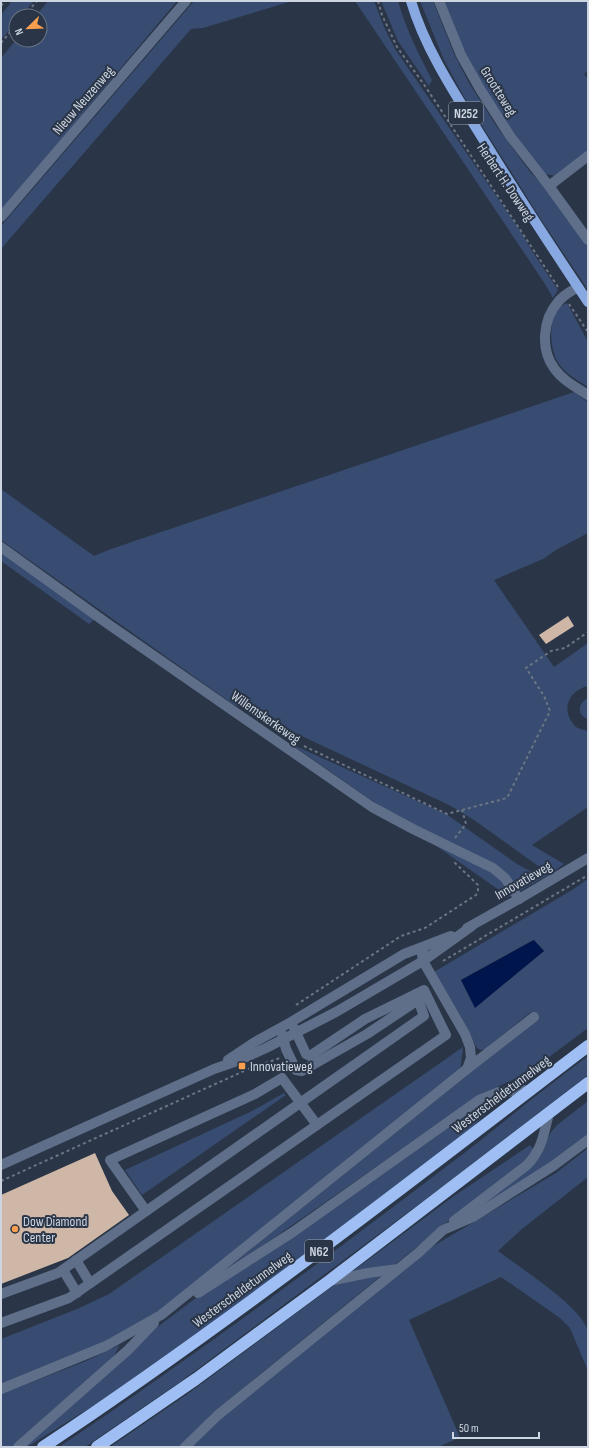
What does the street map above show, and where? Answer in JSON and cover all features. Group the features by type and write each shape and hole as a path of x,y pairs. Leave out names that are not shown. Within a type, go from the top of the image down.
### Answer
{"highway":[{"name":"Westerscheldetunnelweg","path":"43,1447 108,1404 368,1215 588,1046"},
{"name":"N62","path":"97,1447 196,1379 329,1281 588,1083"}],"main road":[{"name":"Herbert H. Dowweg","path":"411,1 432,52 455,94 517,195 588,302"}],"street":[{"name":"Nieuw Neuzenweg","path":"1,217 186,1"},
{"name":"Grootteweg","path":"439,1 461,55 480,89 510,136 549,186 588,240"},
{"path":"549,186 588,156"},
{"path":"578,287 564,296 552,310 546,323 546,347 548,358 554,368 563,378 588,395"},
{"name":"Willemskerkeweg","path":"1,547 372,807 493,868 505,878 519,899"},
{"name":"Innovatieweg","path":"1,1165 214,1069 240,1060 296,1034 423,961 472,926 588,858"},
{"name":"Innovatieweg","path":"214,1069 255,1042 404,954 472,926"},
{"path":"424,947 422,954 423,961 465,1034 470,1047 471,1058 467,1068"},
{"path":"1,1323 69,1298 77,1293 446,1035 424,990 417,997 329,1050 302,1071 296,1070 286,1049 281,1028"},
{"path":"1,1294 58,1273 424,1016 417,997"},
{"path":"291,1022 306,1054 310,1056 329,1050 367,1034 396,1009"},
{"path":"18,1447 128,1350 161,1315 467,1068 534,1016"},
{"path":"146,1212 110,1160 255,1094 282,1078 317,1125"},
{"path":"1,1389 106,1346 202,1291 293,1232 479,1100 499,1092 530,1090"},
{"path":"185,1447 218,1415 418,1253 470,1208 536,1157 549,1113"},
{"path":"443,1230 472,1217 553,1166 588,1140"},
{"path":"76,1260 90,1283"},
{"path":"329,1281 398,1269"},
{"path":"62,1270 77,1293"}],"path":[{"path":"1,6 5,1"},
{"name":"Herbert H. Dowweg","path":"378,1 382,15 398,47 588,332"},
{"path":"1,43 8,35"},
{"path":"303,745 448,814 507,798 550,711 544,696 526,668 551,651 565,648 588,632"},
{"path":"293,1007 401,936 425,928 476,895 478,892 478,885 446,854 449,846 466,824 462,810"},
{"name":"Innovatieweg","path":"527,911 588,875"}],"shaded area":[{"path":"12,1 34,1 28,8 8,8 8,32 1,40 1,15"},
{"path":"48,1 177,1 1,211 1,58 9,48 48,48 48,8 42,8"},
{"path":"194,1 292,1 203,28 191,29 1,249 1,226"},
{"path":"355,1 374,1 395,49 521,232 558,290 553,298 545,284"},
{"path":"381,1 398,1 409,32 432,80 429,86 398,41"},
{"path":"420,1 433,1 455,56 469,83 497,127 531,173 550,192 588,247 588,290 540,218 464,97 444,60"},
{"path":"441,1 588,1 588,71 584,74 588,79 588,154 556,176 545,174 535,163 484,92"},
{"path":"567,303 588,342 588,387 563,369 557,361 552,346 551,337 553,320 560,307"},
{"path":"574,392 588,402 588,533 556,550 543,559 494,580 554,667 588,643 588,686 577,691 573,695 567,710 575,726 588,731 588,807 532,845 564,864 550,874 509,897 291,744 446,814 517,864 530,871 541,868 474,820 449,805 233,704 1,540 1,489 94,556"},
{"path":"1,550 95,619 89,624 1,561"},
{"path":"588,698 588,719 580,712 580,706"},
{"path":"588,879 588,1028 529,1072 478,1096 248,1256 229,1267 537,1019 531,1012 485,1049 481,1050 477,1048 434,972","holes":["533,940 544,951 475,1007 461,980"]},
{"path":"534,940 544,951 475,1008 461,980"},
{"path":"463,1047 460,1072 142,1324 116,1338 1,1386 1,1339 77,1309 109,1294"},
{"path":"588,1056 588,1075 446,1184 180,1382 85,1447 59,1447 206,1345 303,1274 465,1152"},
{"path":"284,1093 286,1095 142,1195 125,1170 252,1111"},
{"path":"487,1100 492,1101 494,1105 470,1130 449,1148 136,1379 27,1447 22,1447 140,1340 204,1292 236,1274"},
{"path":"588,1101 588,1135 550,1164 471,1214 543,1146 557,1125"},
{"path":"530,1145 534,1150 533,1154 242,1389 216,1411 180,1447 110,1447 189,1393 454,1196"},
{"path":"588,1148 588,1177 522,1229 498,1251 549,1288 574,1310 583,1321 588,1331 588,1371 570,1328 560,1318 501,1277 409,1320 459,1438 438,1447 191,1447 221,1417 430,1248 556,1173"},
{"path":"120,1345 112,1359 12,1447 1,1447 1,1394 86,1361"}],"building":[{"path":"568,616 574,626 546,644 539,635"},
{"path":"95,1153 112,1191 129,1215 68,1258 1,1284 1,1195"}],"place":[{"name":"Innovatieweg","path":"242,1066"},
{"name":"Dow Diamond Center","path":"15,1229"}]}
